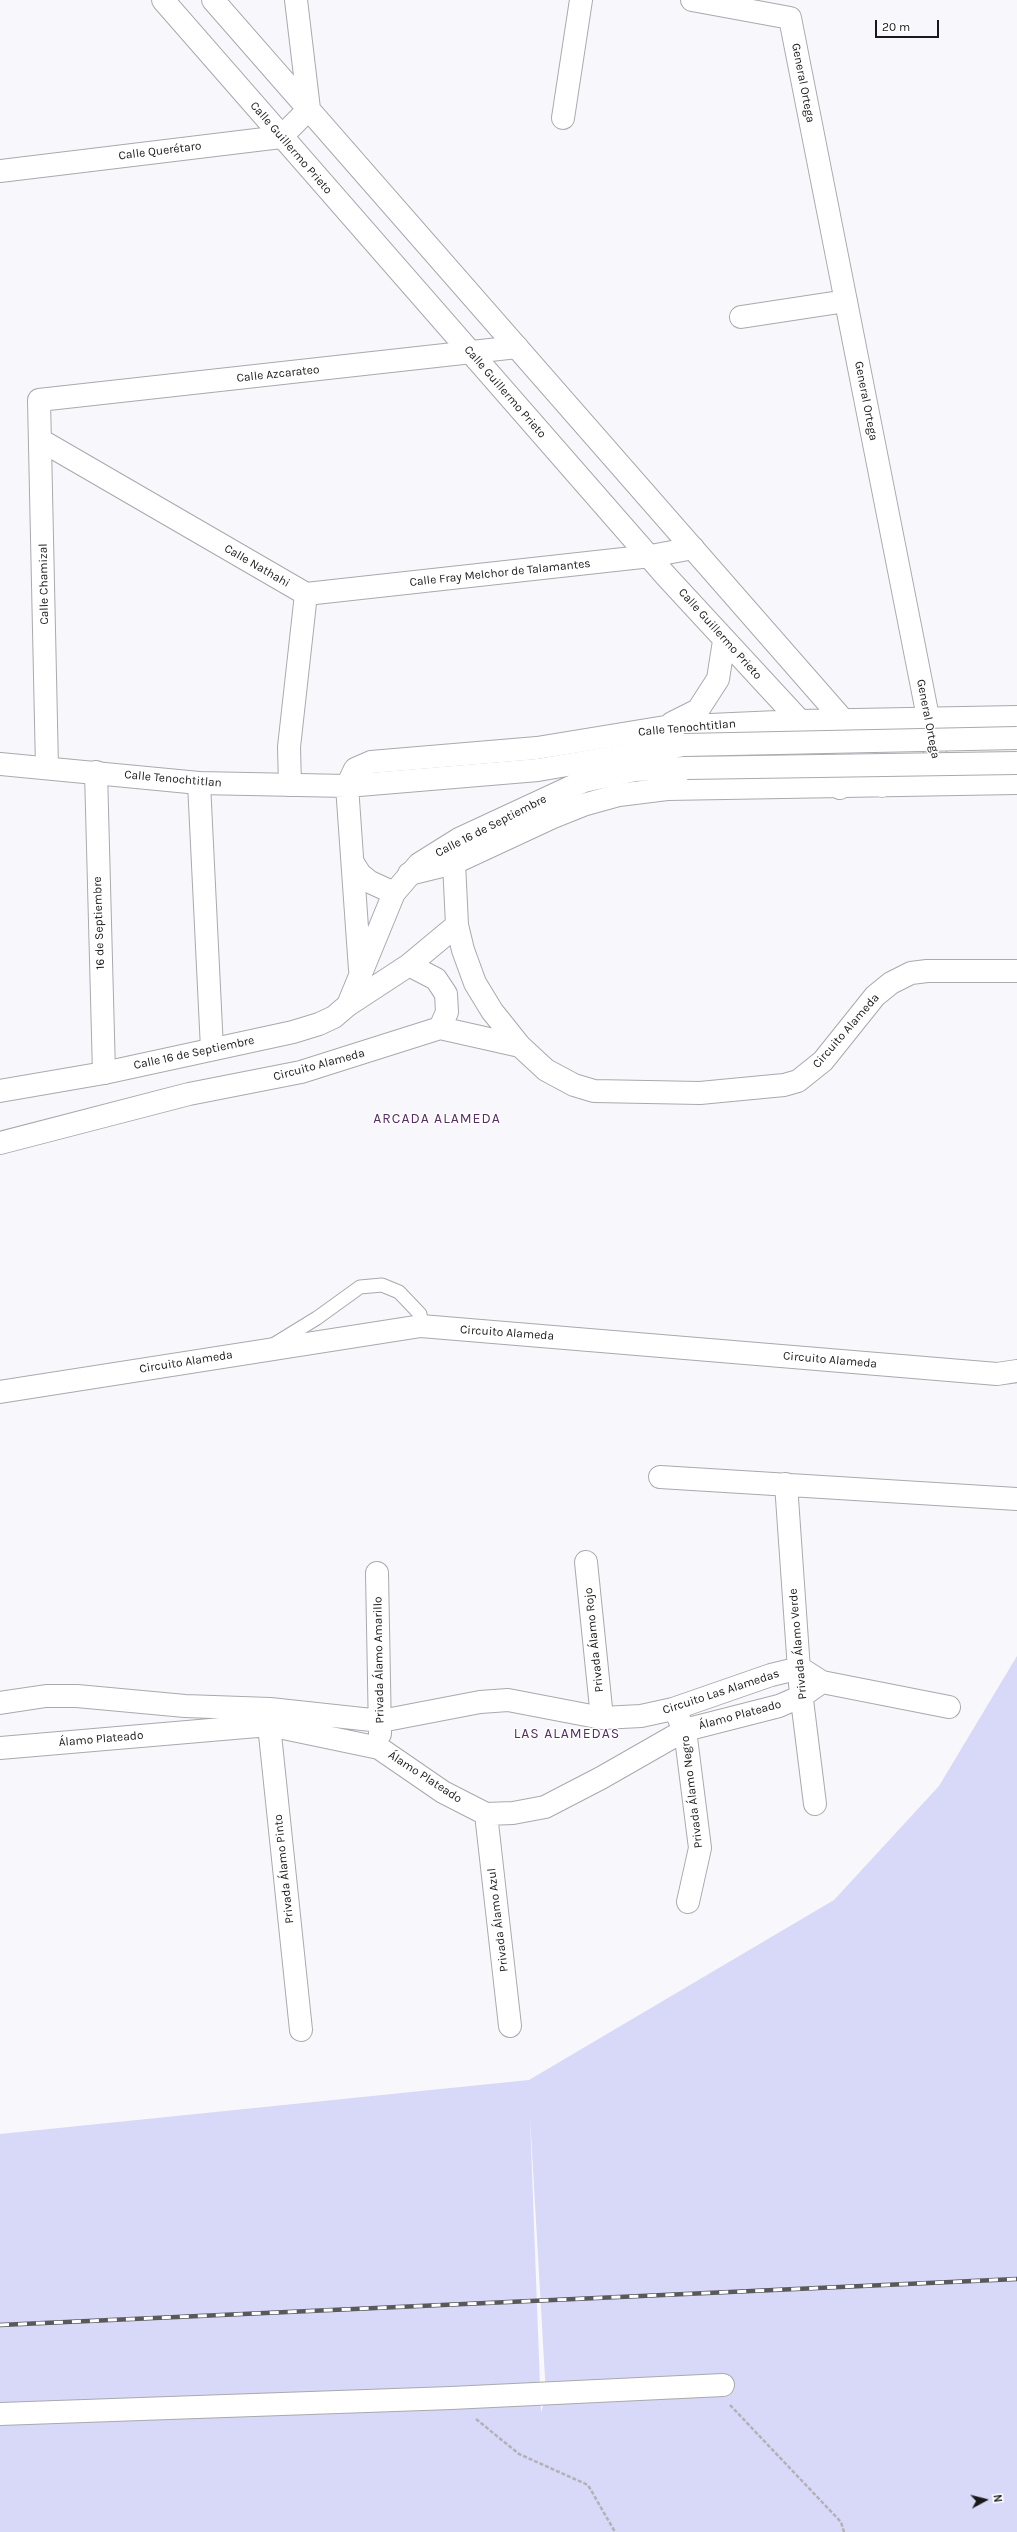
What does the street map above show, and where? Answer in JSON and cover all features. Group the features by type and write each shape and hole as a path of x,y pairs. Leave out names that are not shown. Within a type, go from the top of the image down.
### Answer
{"street":[{"name":"Calle Guillermo Prieto","path":"163,0 281,137 724,640 800,721 840,788"},
{"path":"213,0 844,721 882,786"},
{"path":"296,0 309,109"},
{"path":"563,118 582,0"},
{"name":"General Ortega","path":"692,0 790,18 941,785"},
{"path":"281,137 309,109"},
{"name":"Calle Querétaro","path":"0,170 281,137"},
{"path":"741,317 846,301"},
{"name":"Calle Azcarateo","path":"39,400 517,347"},
{"name":"Calle Chamizal","path":"39,400 42,441 46,768"},
{"name":"Calle Nathahi","path":"42,441 306,594"},
{"name":"Calle Fray Melchor de Talamantes","path":"306,594 650,556 693,548"},
{"path":"290,785 289,747 306,594"},
{"path":"665,727 698,710 718,679 724,640"},
{"name":"Calle Tenochtitlan","path":"347,786 355,769 371,762 537,748 665,727 800,721 929,720 1017,717"},
{"name":"Calle Tenochtitlan","path":"0,764 199,783 347,786 538,770 684,745 1017,738"},
{"name":"Calle 16 de Septiembre","path":"0,1091 104,1073 294,1032 319,1024 334,1017 348,1005 394,893 419,864 459,839 584,781 634,770 1017,763"},
{"name":"16 de Septiembre","path":"96,772 104,1073"},
{"path":"199,783 212,1049"},
{"path":"409,874 454,863 553,817 583,805 619,795 667,790 840,788 1017,783"},
{"name":"Calle 16 de Septiembre","path":"347,786 360,973"},
{"name":"Circuito Alameda","path":"459,839 454,863 457,925 463,950 475,983 492,1012 520,1046 546,1070 574,1085 594,1091 700,1093 784,1085 798,1081 823,1061 875,996 911,973 927,970 1017,971"},
{"path":"353,863 360,874 370,882 394,893"},
{"path":"348,1005 409,965 457,925"},
{"path":"409,965 436,979 446,994 447,1012 440,1028 520,1046"},
{"name":"Circuito Alameda","path":"0,1143 189,1094 301,1072 440,1028"},
{"name":"Circuito Alameda","path":"0,1392 421,1326 970,1372 997,1374 1017,1371"},
{"path":"660,1477 1017,1499"},
{"name":"Privada Álamo Verde","path":"786,1484 802,1696 815,1804"},
{"name":"Privada Álamo Rojo","path":"586,1562 602,1718"},
{"name":"Privada Álamo Amarillo","path":"377,1573 381,1721 379,1748"},
{"path":"800,1668 822,1682 949,1707"},
{"name":"Circuito Las Alamedas","path":"381,1721 480,1702 508,1700 602,1718 641,1716 673,1709 771,1675 800,1668"},
{"name":"Álamo Plateado","path":"0,1748 270,1717 379,1748 443,1792 486,1814 545,1807 601,1778 685,1730 779,1706 802,1696 822,1682"},
{"name":"Álamo Plateado","path":"0,1703 46,1696 77,1696 185,1706 270,1717 381,1721"},
{"name":"Privada Álamo Negro","path":"673,1709 685,1730 700,1848 688,1902"},
{"name":"Privada Álamo Pinto","path":"270,1717 301,2030"},
{"name":"Privada Álamo Azul","path":"486,1814 510,2026"},
{"path":"0,2414 451,2398 718,2386"}],"lane":[{"path":"265,1350 317,1318 360,1287 382,1286 399,1292 420,1314 421,1326"}],"path":[{"path":"718,2386 841,2522 844,2532"},
{"path":"451,2398 519,2454 588,2485 615,2532"}],"shaded area":[{"path":"1017,1656 1017,2532 0,2532 0,2134 529,2080 834,1900 939,1786","holes":["530,2117 546,2395 541,2413"]}],"railway":[{"path":"0,2325 1017,2279"}],"district":[{"name":"ARCADA ALAMEDA","path":"437,1119"},
{"name":"LAS ALAMEDAS","path":"567,1734"}]}
